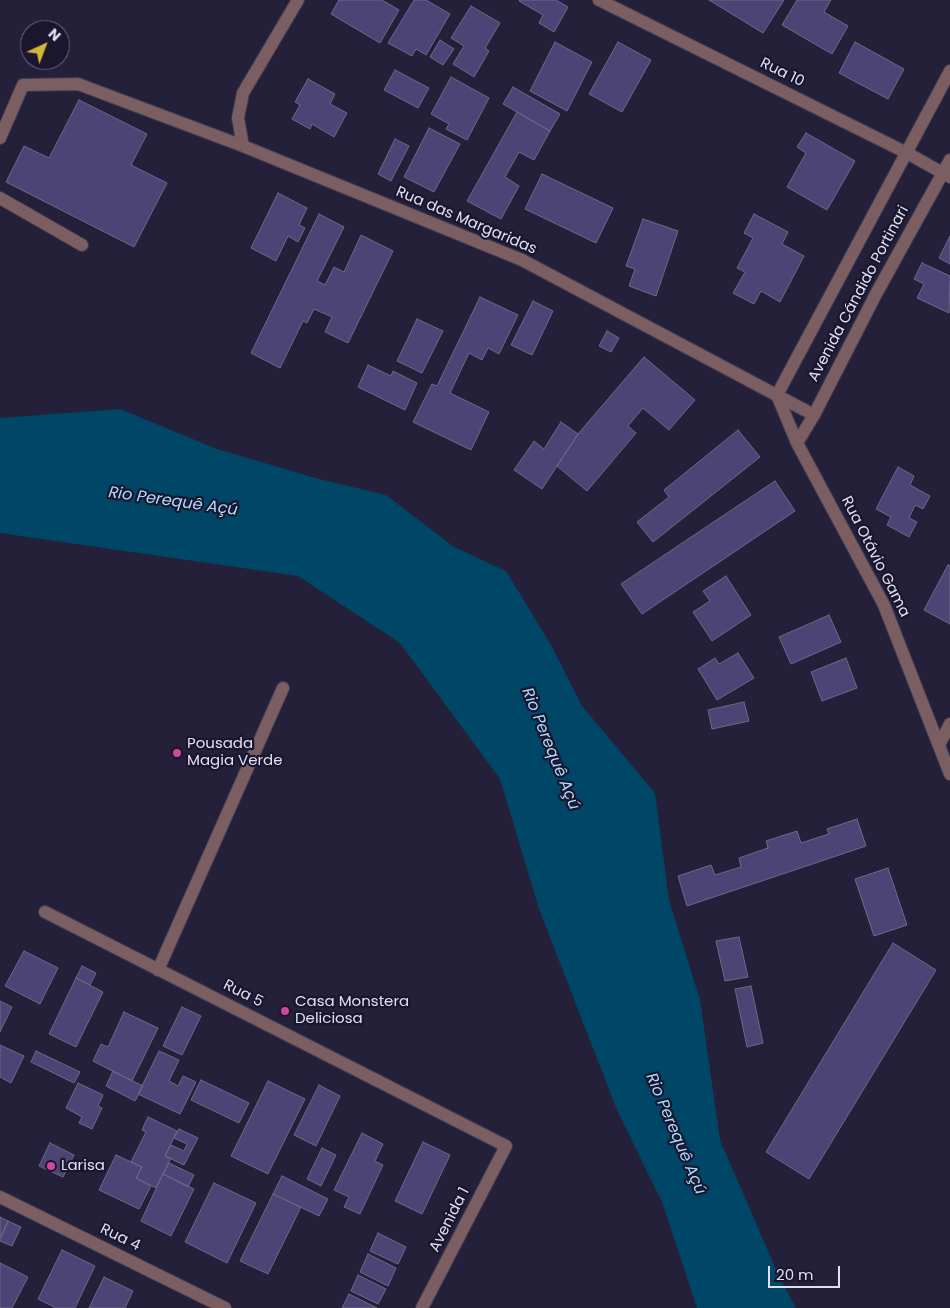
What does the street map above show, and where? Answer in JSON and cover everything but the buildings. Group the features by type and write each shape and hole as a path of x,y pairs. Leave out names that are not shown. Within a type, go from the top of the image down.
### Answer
{"street":[{"path":"243,146 238,118 243,93 298,0"},
{"name":"Rua 10","path":"599,0 947,175"},
{"path":"777,395 950,71"},
{"name":"Rua das Margaridas","path":"0,138 23,85 78,84 243,146 522,260 814,414"},
{"name":"Avenida Cándido Portinari","path":"796,443 814,414 876,294 947,175 950,160"},
{"path":"0,198 82,245"},
{"name":"Rua Otávio Gama","path":"777,395 796,443 884,605 950,774"},
{"path":"158,970 282,688"},
{"path":"939,745 950,724"},
{"name":"Rua 5","path":"45,912 506,1146"},
{"name":"Avenida 1","path":"422,1308 506,1146"},
{"name":"Rua 4","path":"0,1196 225,1308"}],"water":[{"name":"Rio Perequê Açú","path":"120,409 217,449 319,479 386,495 454,547 506,571 551,645 582,706 655,793 669,900 700,1000 720,1140 778,1274 796,1308 697,1308 662,1202 617,1110 539,909 500,779 400,643 298,576 0,533 0,418"}],"place":[{"name":"Pousada Magia Verde","path":"177,753"},
{"name":"Casa Monstera Deliciosa","path":"285,1011"},
{"name":"Larisa","path":"51,1166"}]}
